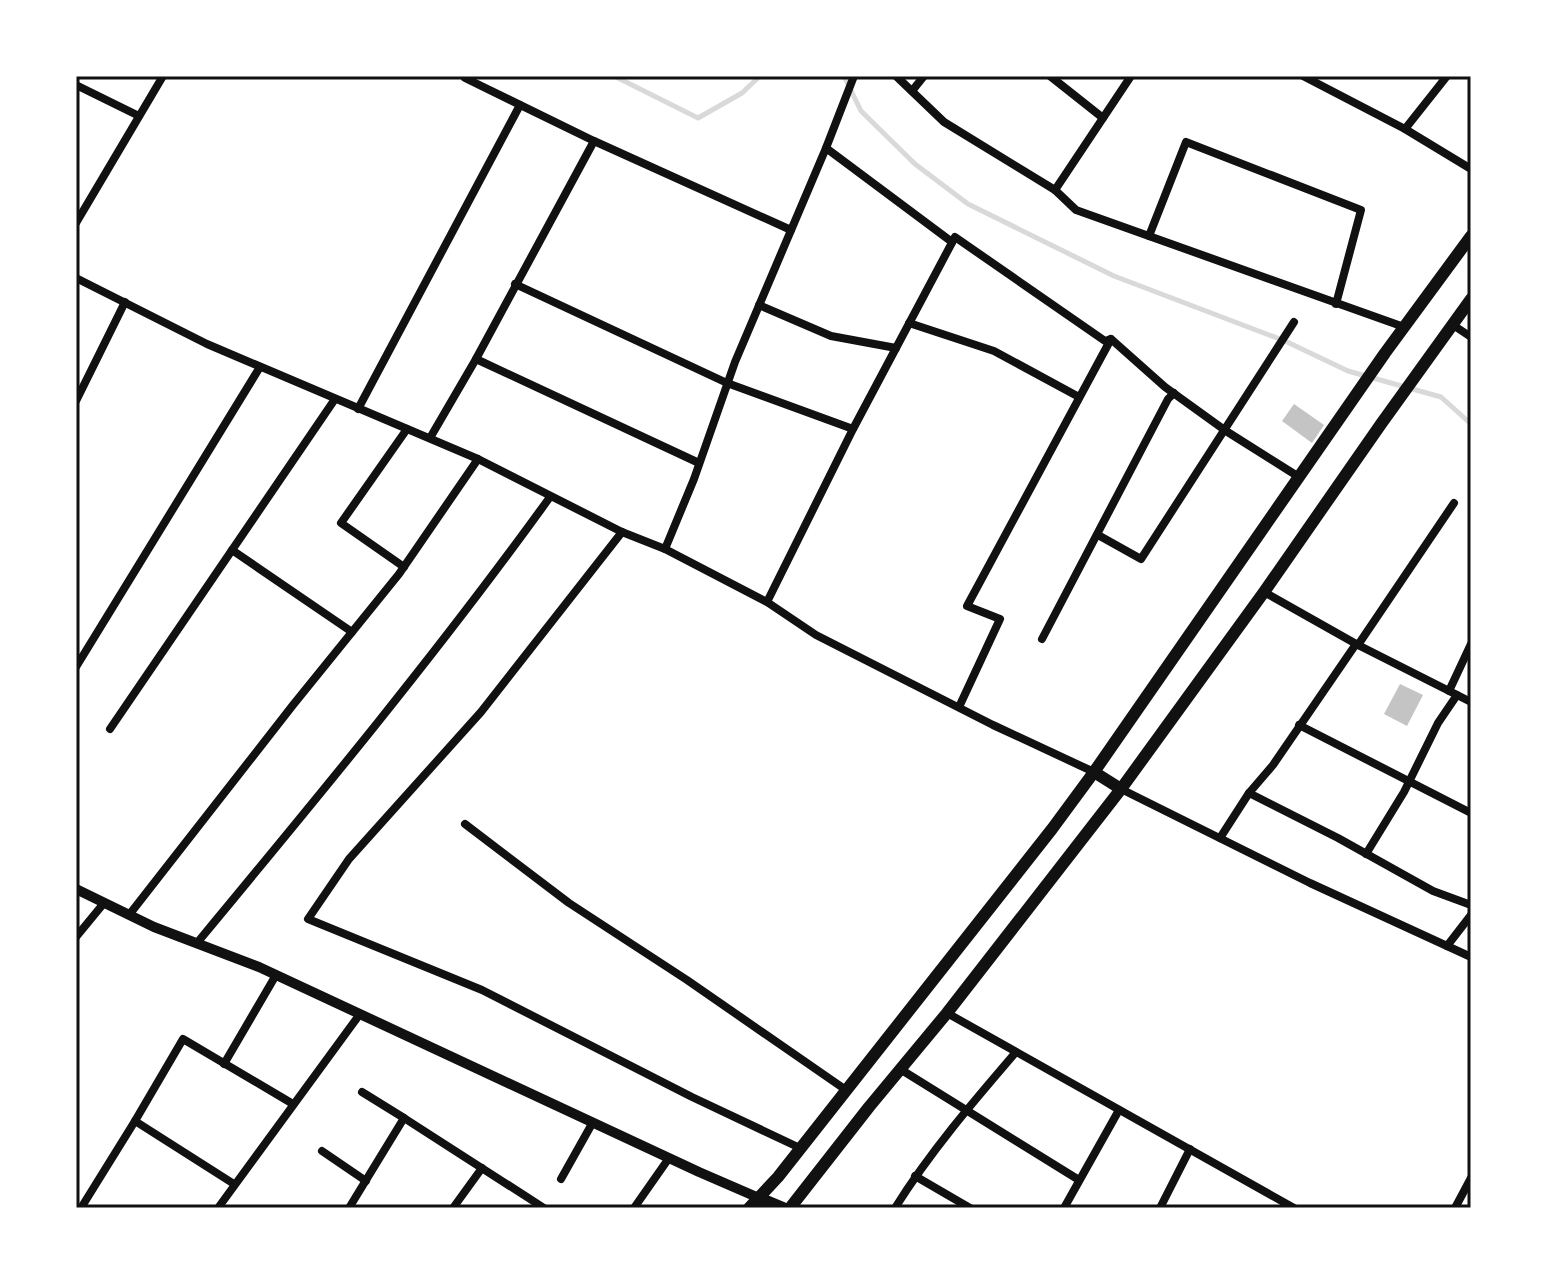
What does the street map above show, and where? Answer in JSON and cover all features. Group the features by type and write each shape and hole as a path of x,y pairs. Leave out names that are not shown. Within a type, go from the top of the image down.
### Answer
{"highway":[{"path":"749,1208 1052,829 1385,353 1471,236"},
{"path":"790,1208 1121,789 1471,299"},
{"path":"1094,772 1121,789"},
{"path":"759,1198 783,1208"}],"street":[{"path":"76,223 163,76"},
{"path":"665,549 727,383 854,76"},
{"path":"896,76 944,122 1055,190 1076,210 1404,327"},
{"path":"912,91 924,76"},
{"path":"1050,76 1103,118"},
{"path":"1055,190 1131,76"},
{"path":"1303,76 1405,129 1471,169"},
{"path":"1405,129 1447,76"},
{"path":"465,78 594,141 791,230"},
{"path":"76,85 139,116"},
{"path":"358,409 520,105"},
{"path":"430,438 594,141"},
{"path":"1149,236 1186,142 1361,210 1336,304"},
{"path":"826,148 952,242"},
{"path":"767,602 853,429 955,237 1105,341 1111,339"},
{"path":"76,278 207,344 478,459 622,532 665,549 767,602 816,635 1094,772"},
{"path":"515,284 727,383 853,429"},
{"path":"76,401 125,302"},
{"path":"759,305 831,336 896,348"},
{"path":"1098,535 1141,559 1294,322"},
{"path":"909,323 994,351 1079,397"},
{"path":"1453,325 1471,337"},
{"path":"1111,339 1174,393 1226,431 1299,477"},
{"path":"959,707 1000,619 967,606 1111,339"},
{"path":"476,359 699,463"},
{"path":"76,667 260,367"},
{"path":"1042,639 1168,399 1174,393"},
{"path":"110,729 335,399"},
{"path":"404,567 341,523 407,429"},
{"path":"129,915 404,567 478,459"},
{"path":"197,943 403,692 493,577 550,497"},
{"path":"1220,838 1454,503"},
{"path":"622,532 481,712 349,859 308,919 482,990 800,1148"},
{"path":"232,550 352,632"},
{"path":"1264,592 1471,702"},
{"path":"1366,854 1392,813 1453,693 1471,644"},
{"path":"1299,725 1471,813"},
{"path":"1121,789 1310,883 1471,957"},
{"path":"1249,793 1433,891 1471,905"},
{"path":"465,824 569,903 846,1090"},
{"path":"76,889 154,927 276,975 759,1198"},
{"path":"76,937 104,903"},
{"path":"1447,946 1471,915"},
{"path":"224,1064 276,975"},
{"path":"947,1013 1294,1208"},
{"path":"218,1208 360,1014"},
{"path":"81,1208 183,1039 293,1104"},
{"path":"895,1208 925,1162 1016,1052"},
{"path":"900,1069 1079,1180"},
{"path":"362,1092 539,1207"},
{"path":"1064,1208 1119,1110"},
{"path":"349,1208 404,1118"},
{"path":"135,1121 234,1184"},
{"path":"561,1179 593,1122"},
{"path":"1160,1208 1190,1149"},
{"path":"322,1151 366,1181"},
{"path":"634,1208 669,1158"},
{"path":"453,1208 482,1168"},
{"path":"915,1176 970,1208"},
{"path":"1455,1208 1471,1178"}],"building":[{"path":"1294,404 1324,425 1312,443 1282,421"},
{"path":"1400,684 1423,695 1407,726 1384,714"}],"waterway":[{"path":"614,76 698,118 742,93 760,76"},
{"path":"844,76 861,111 915,164 968,204 1114,276 1285,341 1348,371 1441,397 1471,424"}]}
